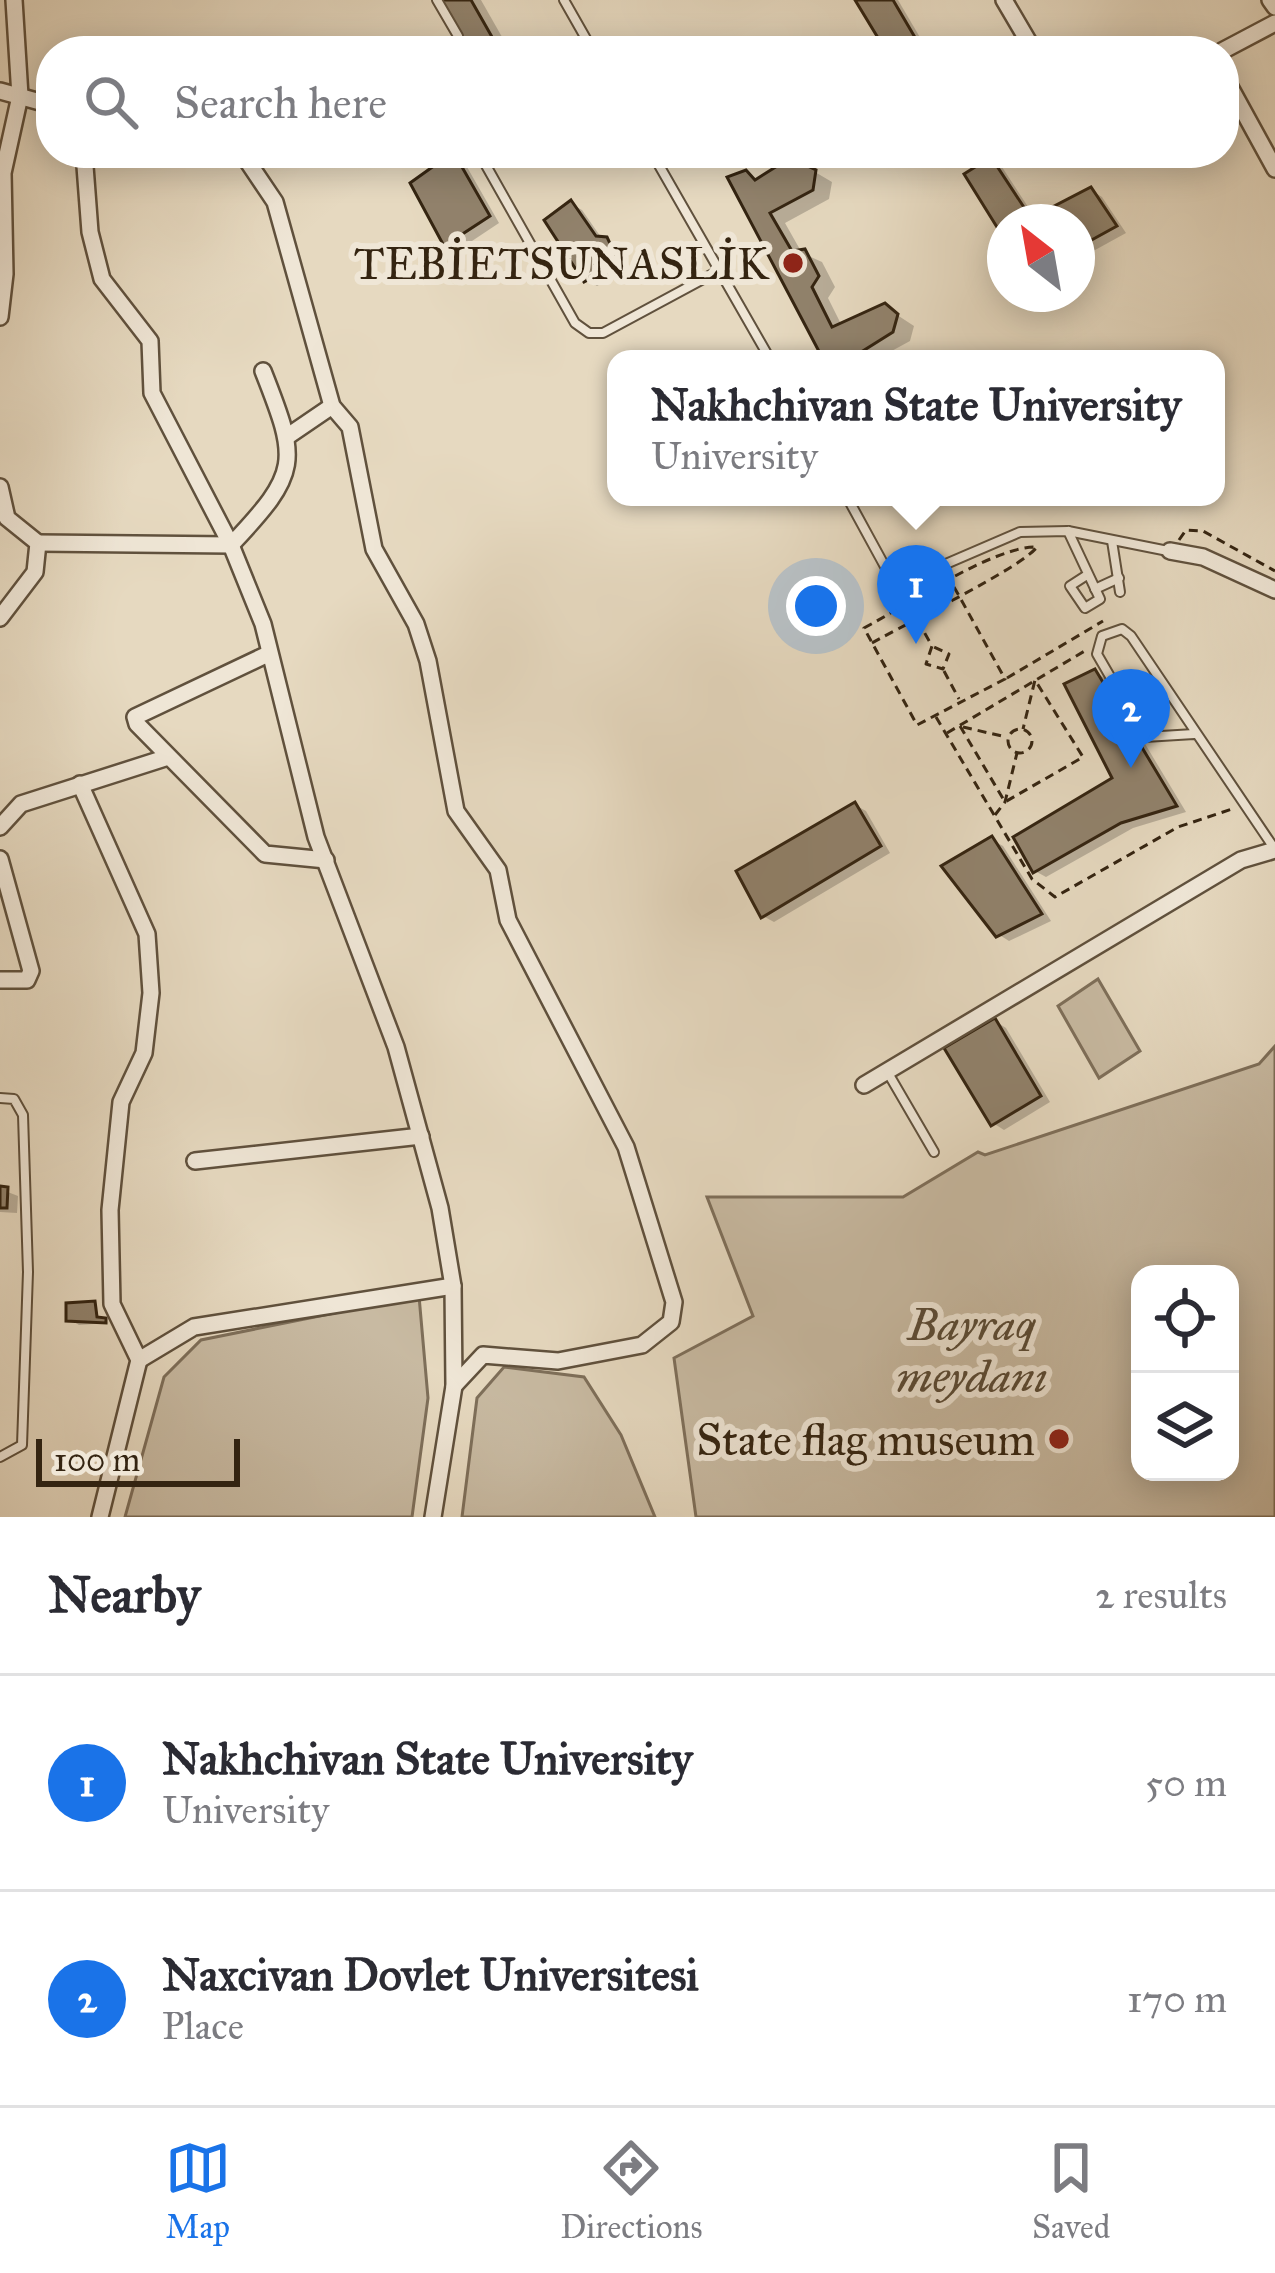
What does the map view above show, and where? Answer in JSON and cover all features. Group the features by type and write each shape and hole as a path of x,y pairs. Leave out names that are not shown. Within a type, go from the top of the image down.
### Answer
{"street":[{"path":"0,317 3,173 20,96 14,0"},
{"path":"1004,0 1025,36"},
{"path":"1239,42 1275,23"},
{"path":"0,91 36,101"},
{"path":"1239,104 1275,170"},
{"path":"86,168 90,232 102,279 150,341 152,393 231,545 263,624 326,860 396,1047 421,1136 453,1286 454,1386 433,1517"},
{"path":"252,168 275,202 332,406 350,427 374,549 416,624 428,661 456,811 498,870 508,920 626,1147 674,1302 671,1322 642,1345 558,1361 483,1354 454,1386"},
{"path":"0,487 7,518 38,543 231,545 269,505 291,462 288,436 262,371"},
{"path":"288,436 332,406"},
{"path":"0,618 35,572 38,543"},
{"path":"1170,551 1203,557 1275,590"},
{"path":"268,654 135,717 165,758 265,854 326,860"},
{"path":"0,827 21,804 165,758"},
{"path":"80,784 147,934 151,993 143,1052 121,1102 110,1210 112,1304 139,1360 100,1517"},
{"path":"864,1085 1241,860 1275,849"},
{"path":"0,859 32,971 27,980 0,980"},
{"path":"195,1161 421,1136"},
{"path":"139,1360 194,1327 453,1286"}],"lane":[{"path":"437,0 458,36"},
{"path":"564,0 584,36"},
{"path":"487,168 575,323 589,333 603,333 720,270"},
{"path":"661,168 765,350"},
{"path":"852,506 889,574 904,582 944,568 1001,537 1068,531 1170,551"},
{"path":"1068,531 1100,599 1082,607 1070,586 1088,574"},
{"path":"1112,541 1120,592"},
{"path":"1095,589 1119,578"},
{"path":"1194,734 1145,736 1103,668 1096,644 1109,631 1122,628 1131,636 1275,849"},
{"path":"887,1072 934,1152"},
{"path":"0,1098 14,1099 23,1115 28,1272 22,1445 14,1454 0,1457"}],"path":[{"path":"1170,551 1186,530 1203,531 1275,571"},
{"path":"872,643 1040,548 1021,547 864,628 872,643 917,725 1103,621 1109,631"},
{"path":"944,568 1005,679"},
{"path":"909,605 932,646 949,654 943,669"},
{"path":"946,734 1096,644"},
{"path":"932,646 926,664 943,669 961,703"},
{"path":"1017,753 1032,744 1023,729 1035,680"},
{"path":"994,816 1006,802 1083,757 1035,680"},
{"path":"935,716 1031,879 1055,897 1178,826 1242,806"},
{"path":"959,726 1007,738 1017,753 1006,802"},
{"path":"959,726 1006,802"},
{"path":"1007,738 1023,729"}],"green space":[{"path":"1098,979 1140,1051 1099,1078 1058,1006"},
{"name":"Bayraq meydanı","path":"1275,1046 1275,1517 696,1517 674,1358 753,1316 707,1197 903,1197 978,1152 985,1155 1259,1064"},
{"path":"419,1296 428,1398 412,1517 125,1517 164,1377 201,1340"},
{"path":"504,1367 584,1377 621,1435 655,1517 462,1517 477,1398"}],"building":[{"path":"436,0 469,0 490,36 456,36"},
{"path":"440,0 471,0 491,36 461,36"},
{"path":"855,0 893,0 914,36 877,36"},
{"path":"431,168 463,168 490,216 444,246 410,183"},
{"name":"TEBİETSUNASLİK","path":"774,168 816,170 813,190 770,213 792,251 805,249 819,276 812,287 832,327 885,303 898,314 893,332 864,350 818,350 727,177 746,170 755,180"},
{"path":"974,168 998,168 1022,204 987,204 987,211 964,174"},
{"path":"1091,187 1117,226 1095,238 1095,204 1058,204"},
{"path":"571,200 596,236 607,237 613,250 613,266 584,282 544,220"},
{"path":"1095,669 1177,806 1121,823 1033,873 1013,837 1112,778 1064,684"},
{"path":"855,802 881,846 761,918 736,871"},
{"path":"992,836 1042,914 996,937 941,866"},
{"path":"995,1018 1041,1096 991,1126 944,1048"},
{"path":"0,1186 8,1187 7,1208 0,1208"},
{"path":"95,1301 97,1317 106,1318 106,1323 66,1321 66,1303"}],"place":[{"name":"TEBİETSUNASLİK","path":"793,263"},
{"name":"Nakhchivan State University","path":"916,644"},
{"name":"Naxcivan Dovlet Universitesi","path":"1131,768"},
{"name":"State flag museum","path":"1059,1439"}]}
